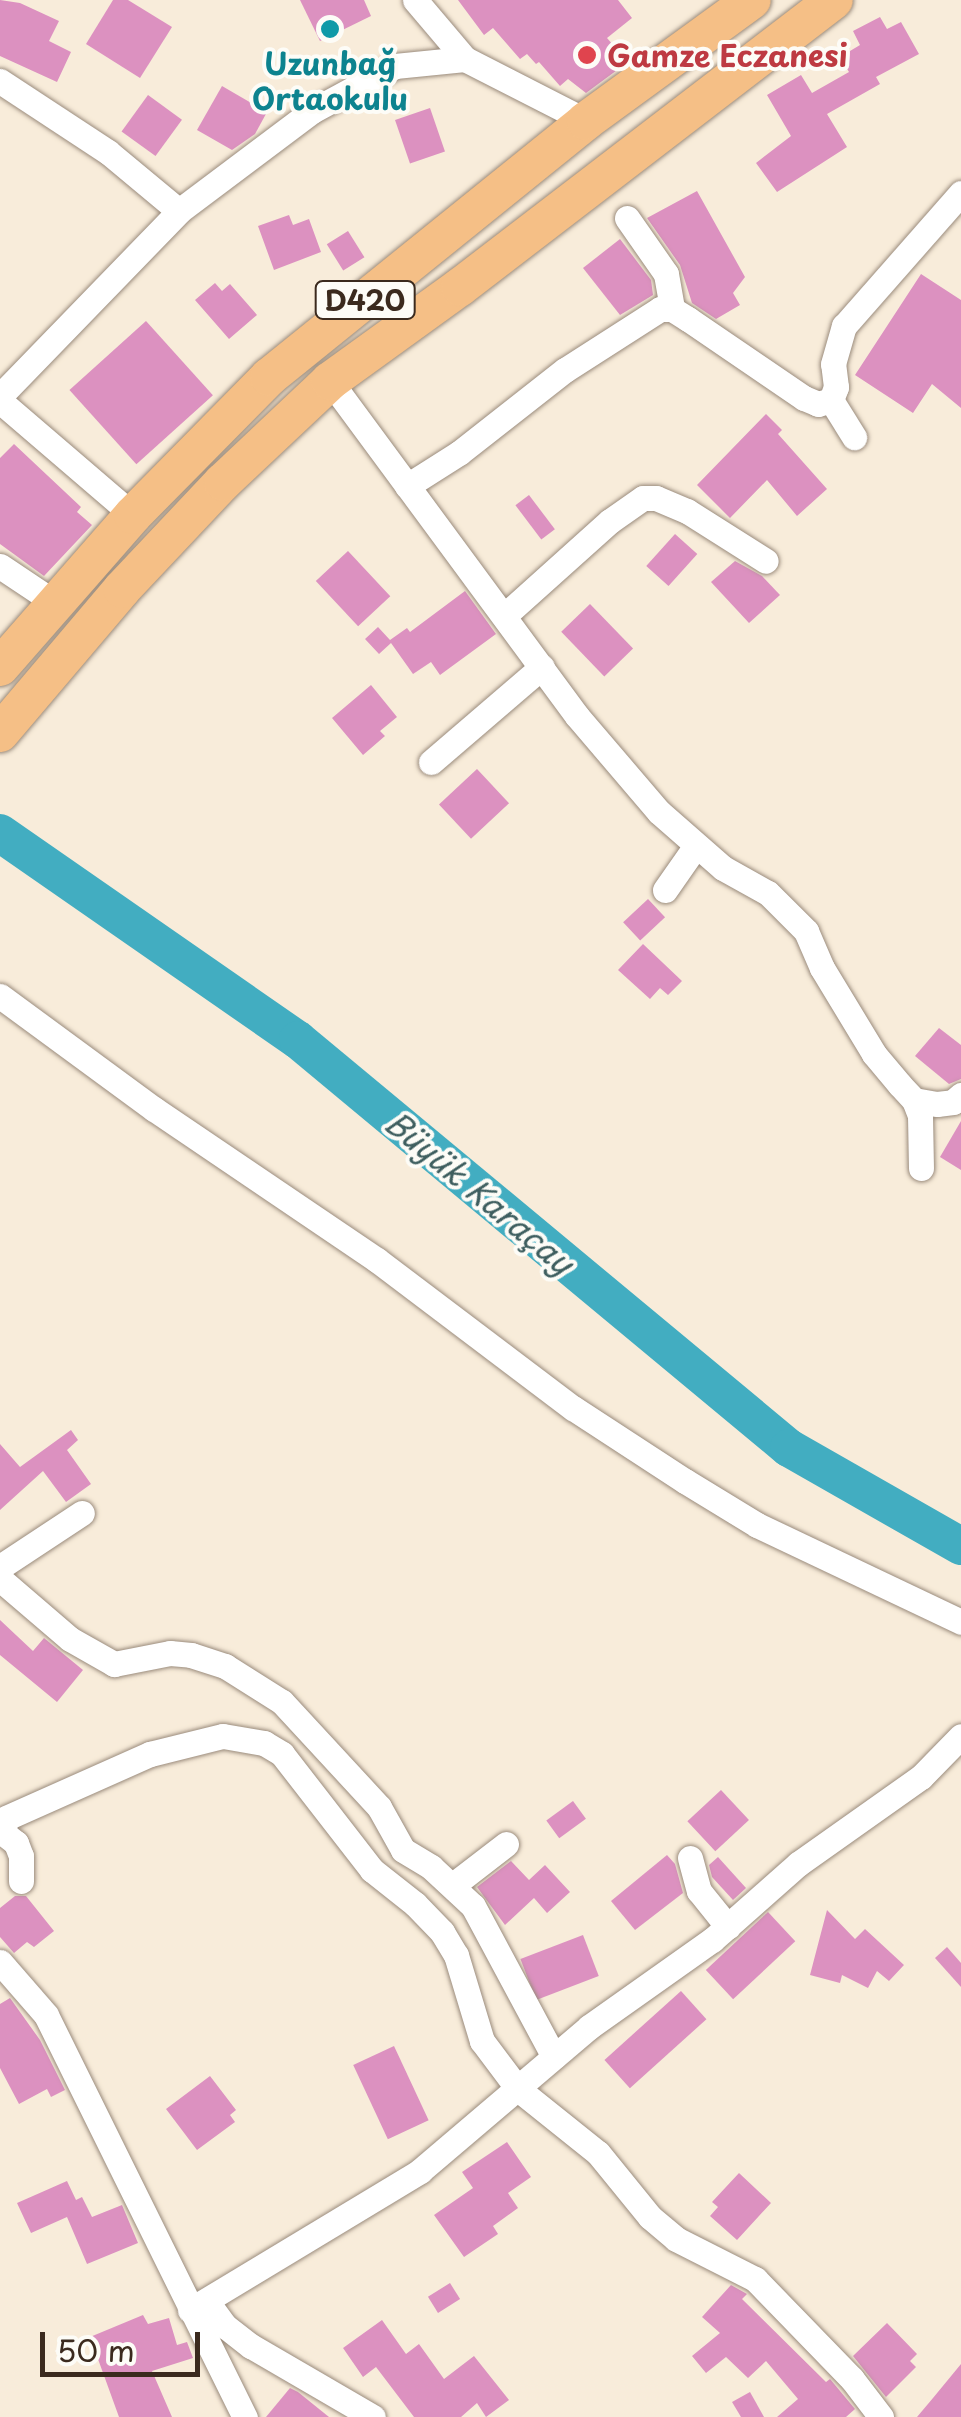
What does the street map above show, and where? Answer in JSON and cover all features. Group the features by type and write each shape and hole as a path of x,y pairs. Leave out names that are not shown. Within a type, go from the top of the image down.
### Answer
{"highway":[{"name":"D420","path":"10,656 133,515 269,377 586,121 752,0"},
{"path":"0,733 223,482 330,381 834,0"}],"street":[{"path":"415,0 466,59 586,121"},
{"path":"133,515 0,398 178,211 312,111 395,66 466,59"},
{"path":"0,81 108,152 178,211"},
{"path":"831,400 836,386 832,364 844,326 961,193"},
{"path":"627,218 666,274 672,309"},
{"path":"407,486 459,453 566,370 660,309 672,309 804,398 818,404 831,400"},
{"path":"330,381 600,743 696,847 789,910 806,930 822,968 874,1054 914,1100 920,1116 921,1168"},
{"path":"831,400 854,436"},
{"path":"504,616 610,521 642,498 656,498 687,511 766,561"},
{"path":"0,566 54,602"},
{"path":"431,762 542,667"},
{"path":"665,890 696,847"},
{"path":"0,996 154,1109 376,1260 573,1408 684,1481 757,1524 961,1622"},
{"path":"914,1100 937,1104 953,1102 961,1095"},
{"path":"0,1567 82,1512"},
{"path":"0,1578 70,1639 114,1664 170,1653 190,1655 225,1666 282,1702 379,1807 403,1850 453,1885 481,1919 554,2057"},
{"path":"21,1881 21,1856 16,1843 4,1833 6,1818 150,1754 223,1736 264,1743 282,1754 372,1870 416,1904 442,1932 456,1955 482,2040 518,2089 598,2152 650,2217 676,2239 755,2279 852,2380 880,2417"},
{"path":"199,2306 420,2171 554,2057 728,1927 798,1864 921,1777 961,1736"},
{"path":"453,1885 506,1844"},
{"path":"690,1858 699,1891 728,1927"},
{"path":"0,1962 46,2015 199,2306 245,2417"},
{"path":"199,2306 251,2346 373,2417"}],"building":[{"path":"0,0 20,3 59,21 49,41 71,52 57,82 0,56"},
{"path":"113,0 128,0 172,27 140,78 86,44"},
{"name":"Uzunbağ Ortaokulu","path":"300,0 364,0 371,16 320,41"},
{"path":"458,0 618,0 632,18 607,38 628,62 586,93 568,79 560,86 539,62 536,64 527,54 520,59 493,28 484,35"},
{"path":"880,17 887,29 901,22 919,54 876,77 880,84 827,114 847,147 777,192 756,163 791,136 767,95 801,75 812,93 849,72 840,57 860,45 853,31"},
{"path":"222,86 267,112 255,134 232,150 197,130"},
{"path":"148,95 182,120 156,156 122,131"},
{"path":"430,108 445,151 410,164 395,120"},
{"path":"697,191 745,277 733,293 740,305 716,319 692,303 680,265 647,218"},
{"path":"289,215 293,225 309,219 321,252 274,270 258,226"},
{"path":"348,231 364,257 343,271 327,244"},
{"path":"620,239 651,280 653,295 620,315 583,268"},
{"path":"921,274 961,300 961,408 932,384 913,413 855,375"},
{"path":"215,283 222,291 230,284 257,315 229,339 195,300"},
{"path":"146,321 213,395 136,464 69,390"},
{"path":"766,414 782,430 778,434 827,489 797,516 767,480 730,518 697,485"},
{"path":"14,444 81,507 77,512 92,525 44,576 0,544 0,458"},
{"path":"529,495 555,529 541,540 515,505"},
{"path":"675,534 697,554 669,586 646,566"},
{"path":"348,551 390,596 358,626 316,581"},
{"path":"735,561 762,576 780,595 749,623 711,582"},
{"path":"465,591 496,634 440,675 431,662 413,674 391,643 379,654 365,639 378,627 390,640 407,628 410,632"},
{"path":"590,604 633,649 604,676 561,632"},
{"path":"371,685 397,717 380,731 385,736 363,755 332,718"},
{"path":"477,769 509,803 471,839 439,804"},
{"path":"648,899 665,917 640,940 623,922"},
{"path":"643,944 682,981 668,995 660,988 650,999 618,970"},
{"path":"939,1028 961,1045 961,1079 949,1084 915,1056"},
{"path":"961,1121 961,1170 940,1157"},
{"path":"71,1430 78,1440 67,1450 91,1484 66,1502 43,1471 0,1510 0,1444 20,1467"},
{"path":"0,1620 33,1651 44,1638 83,1670 57,1702 0,1655"},
{"path":"721,1790 749,1820 715,1851 687,1821"},
{"path":"573,1801 586,1819 559,1838 546,1820"},
{"path":"667,1855 675,1864 683,1893 635,1930 611,1901"},
{"path":"718,1857 746,1888 733,1900 712,1877 709,1865"},
{"path":"511,1861 529,1880 545,1865 570,1892 547,1913 534,1898 505,1925 477,1887"},
{"path":"15,1896 26,1896 54,1931 34,1947 27,1942 14,1953 0,1937 0,1908"},
{"path":"827,1910 855,1939 865,1929 904,1965 889,1981 877,1971 868,1988 842,1975 840,1983 810,1975"},
{"path":"768,1912 795,1941 733,1999 706,1970"},
{"path":"583,1935 599,1976 536,2000 520,1959"},
{"path":"947,1947 961,1963 961,1987 935,1958"},
{"path":"681,1991 706,2019 630,2088 604,2060"},
{"path":"10,1998 40,2040 65,2090 51,2097 47,2089 19,2104 0,2068 0,2004"},
{"path":"394,2046 429,2120 388,2139 353,2065"},
{"path":"210,2076 236,2110 230,2115 235,2122 197,2150 166,2109"},
{"path":"507,2142 531,2177 508,2193 518,2208 493,2226 498,2234 464,2257 434,2215 473,2188 462,2172"},
{"path":"739,2173 771,2203 737,2240 710,2216 718,2207 712,2202"},
{"path":"67,2181 76,2200 82,2197 92,2217 122,2205 138,2243 87,2264 67,2217 31,2233 17,2203"},
{"path":"450,2283 460,2299 438,2313 428,2297"},
{"path":"731,2285 747,2294 742,2299 826,2382 830,2379 855,2409 846,2417 777,2417 798,2399 766,2361 748,2378 726,2357 706,2373 692,2356 720,2333 702,2317"},
{"path":"143,2315 148,2324 169,2318 177,2345 187,2342 193,2358 152,2371 172,2417 119,2417 90,2337"},
{"path":"382,2320 406,2354 419,2344 444,2379 474,2356 509,2400 486,2417 477,2403 461,2417 414,2417 376,2367 363,2377 343,2348"},
{"path":"887,2323 917,2354 910,2361 916,2367 886,2397 853,2356"},
{"path":"961,2364 961,2417 917,2417 933,2398"},
{"path":"290,2388 298,2392 329,2417 266,2417"},
{"path":"750,2392 764,2417 741,2417 732,2402"}],"waterway":[{"name":"Büyük Karaçay","path":"0,833 298,1040 789,1448 961,1546"}],"place":[{"name":"Uzunbağ Ortaokulu","path":"330,29"},
{"name":"Gamze Eczanesi","path":"587,55"}]}
